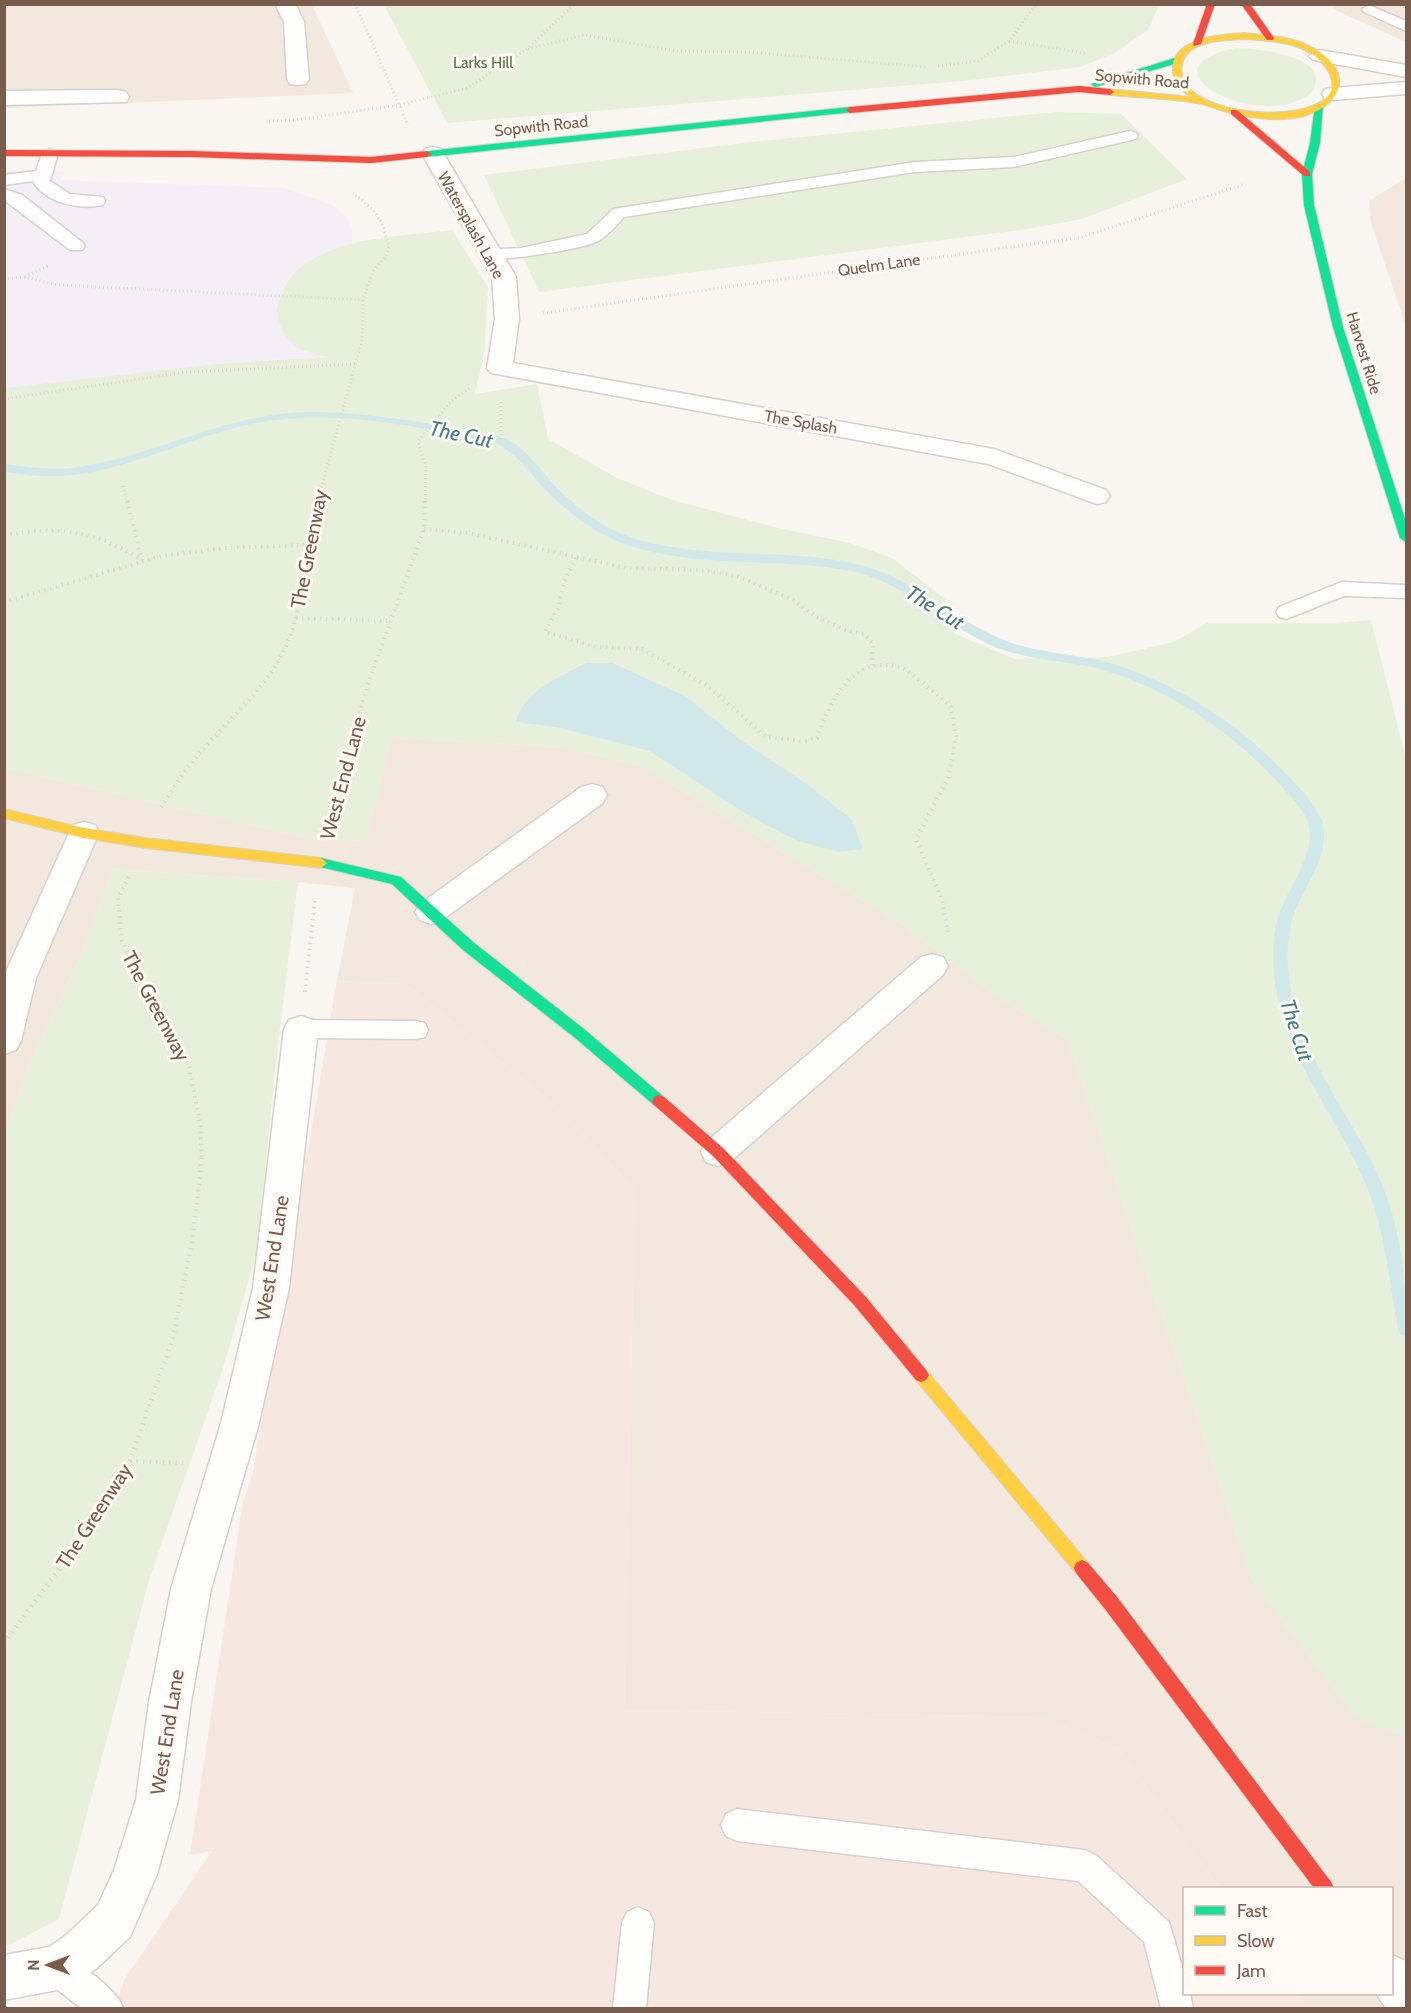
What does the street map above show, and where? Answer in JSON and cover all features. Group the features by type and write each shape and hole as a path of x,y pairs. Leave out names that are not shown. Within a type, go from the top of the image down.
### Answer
{"street":[{"path":"285,4 294,22 298,79"},
{"path":"1197,44 1211,4"},
{"path":"1245,4 1270,38"},
{"path":"1407,71 1320,56 1289,42 1244,36 1218,38 1197,44 1178,60 1176,70 1179,81 1188,92 1202,101 1234,112 1280,116 1301,112 1326,100 1407,87"},
{"name":"Harvest Ride","path":"1320,56 1332,68 1337,81 1326,100 1306,174 1309,205 1338,327 1407,538"},
{"name":"Sopwith Road","path":"1079,89 1178,60"},
{"name":"Sopwith Road","path":"4,153 192,154 355,160 433,154 905,104 1079,89 1202,101"},
{"path":"4,98 118,97"},
{"path":"1234,112 1306,174"},
{"name":"Watersplash Lane","path":"433,154 504,277 507,319 500,368"},
{"name":"The Splash","path":"500,368 994,458 1097,496"},
{"path":"431,912 592,795"},
{"path":"4,813 84,833 146,843 321,863 396,880 468,946 579,1033 718,1152 860,1301 1112,1603 1324,1887"},
{"path":"4,1041 20,978 84,833"},
{"path":"718,1152 932,966"},
{"name":"West End Lane","path":"4,1978 57,1968 81,1952 114,1921 135,1874 157,1800 170,1702 191,1589 240,1423 271,1288 301,1029"},
{"path":"1393,1979 1407,1998"}],"lane":[{"path":"1369,9 1407,27"},
{"path":"490,254 520,253 593,238 619,213 915,167 1014,162 1130,136"},
{"path":"50,154 41,182 49,192 64,200 97,201"},
{"path":"4,180 44,175"},
{"path":"4,194 16,199 76,246"},
{"path":"1286,612 1342,589 1407,592"},
{"path":"301,1029 416,1030"},
{"path":"737,1825 1085,1866 1158,1933 1177,2008"},
{"path":"629,2008 638,1923"},
{"path":"57,1968 107,2008"}],"path":[{"path":"355,4 408,124"},
{"path":"400,105 467,88 527,49 574,4"},
{"path":"527,49 584,35 677,51 747,52 927,67 978,61 1009,41 1036,4"},
{"path":"1009,41 1089,54"},
{"name":"Quelm Lane","path":"507,319 1082,237 1245,184"},
{"name":"The Greenway","path":"4,1643 75,1548 130,1461 173,1338 194,1236 202,1157 200,1123 189,1066 167,1024 137,978 121,939 118,898 146,843 159,810 183,775 266,678 286,646 296,618 307,545 362,341 363,300 373,271 386,256 389,246 381,223 373,210 355,194 345,189"},
{"path":"4,279 25,277 57,285 363,300"},
{"path":"4,399 187,372 355,364"},
{"path":"500,368 501,441"},
{"name":"West End Lane","path":"301,1029 316,885 339,782 369,681 424,529 426,467 418,442 448,403 500,368"},
{"path":"123,486 142,561"},
{"path":"4,535 40,528 72,529 100,537 142,561"},
{"path":"424,529 468,533 626,568 700,570 737,576 756,582 793,600 817,617 845,630 864,634 873,643 872,667"},
{"path":"4,602 142,561 198,550 254,545 307,545"},
{"path":"576,558 564,581 559,606 545,632 597,647 642,649 706,685 767,737 804,741 816,738 827,711 844,682 872,667 901,666 951,707 956,736 948,778 916,839 942,900 949,935 932,966"},
{"path":"296,618 391,621"},
{"path":"130,1461 227,1466"}],"shaded area":[{"path":"5,4 312,5 353,93 5,108"},
{"path":"1332,5 1406,5 1406,42 1333,9"},
{"path":"5,170 65,172 60,180 284,188 332,205 346,216 352,229 352,244 324,252 284,286 276,307 305,351 329,356 215,364 5,388"},
{"path":"1406,178 1406,326 1371,223 1369,201"},
{"path":"391,738 562,747 641,766 900,923 996,996 1067,1039 1253,1581 1355,1717 1406,1737 1406,2008 1307,2008 1297,1995 1393,1995 1393,1887 1219,1887 1118,1748 1042,1717 624,1710 635,1190 562,1111 406,984 337,981 355,888 113,869 81,955 31,1061 5,1137 5,768 308,838 365,841"},
{"path":"337,981 406,984 562,1111 635,1190 624,1710 1042,1717 1118,1748 1219,1887 1183,1887 1183,1995 1297,1995 1307,2008 115,2008 124,1980 212,1851 190,1855 243,1501 252,1476"}],"green space":[{"name":"Larks Hill","path":"384,5 1159,5 1149,29 1113,54 1080,67 963,81 447,123"},
{"path":"1235,48 1272,52 1301,61 1311,68 1316,77 1314,88 1306,96 1288,104 1267,106 1224,97 1208,88 1199,77 1199,67 1210,56"},
{"path":"1056,112 1121,114 1187,179 1082,219 1020,230 539,292 484,175 752,142"},
{"path":"452,230 488,287 484,355 475,394 537,384 548,439 617,478 672,500 778,528 850,543 892,558 945,599 955,634 1015,659 1108,657 1174,642 1207,623 1335,623 1371,620 1406,759 1406,1737 1355,1717 1253,1581 1067,1039 996,996 900,923 641,766 562,747 391,738 365,841 308,838 5,768 5,388 215,364 327,357 298,348 282,330 277,307 291,278 308,262 329,251 378,238","holes":["613,663 685,696 745,743 810,786 851,820 863,849 795,840 746,814 649,751 560,728 516,722"]},
{"path":"113,869 298,882 275,1068 257,1252 223,1368 149,1580 59,1919 5,1947 5,1137 31,1061 81,955"}],"water":[{"path":"586,663 613,663 685,696 745,743 810,786 852,820 863,849 838,852 795,840 746,814 649,751 560,728 516,722 520,711 534,694 554,679"}],"waterway":[{"name":"The Cut","path":"4,468 39,472 71,472 102,467 222,428 271,417 341,416 402,422 492,438 508,444 519,453 554,492 577,512 589,521 629,541 706,555 829,564 860,569 897,584 964,626 1000,644 1026,652 1107,667 1132,675 1179,697 1223,725 1262,759 1281,777 1314,818 1317,836 1315,847 1285,918 1281,940 1281,974 1285,997 1303,1054 1352,1140 1381,1202 1390,1238 1406,1329"}],"traffic: fast":[{"path":"1095,84 1178,60"},
{"path":"1319,106 1315,143 1307,174 1309,205 1338,327 1406,538"},
{"path":"427,154 850,110"},
{"path":"321,863 396,880 468,946 579,1033 659,1101"}],"traffic: slow":[{"path":"1244,36 1282,40 1317,54 1335,75 1335,91 1318,107 1302,113 1263,116 1243,113 1207,102 1184,87 1178,77 1177,69 1179,59 1184,52 1192,46 1213,39 1244,36"},
{"path":"1110,92 1202,101"},
{"path":"4,813 84,833 146,843 321,863"},
{"path":"921,1375 1082,1568"}],"traffic: jam":[{"path":"1197,44 1211,4"},
{"path":"1245,4 1270,38"},
{"path":"850,110 1079,89 1110,92"},
{"path":"1234,112 1307,174"},
{"path":"4,153 192,154 371,160 427,154"},
{"path":"659,1101 718,1152 860,1301 921,1375"},
{"path":"1082,1568 1111,1603 1324,1887"}]}
